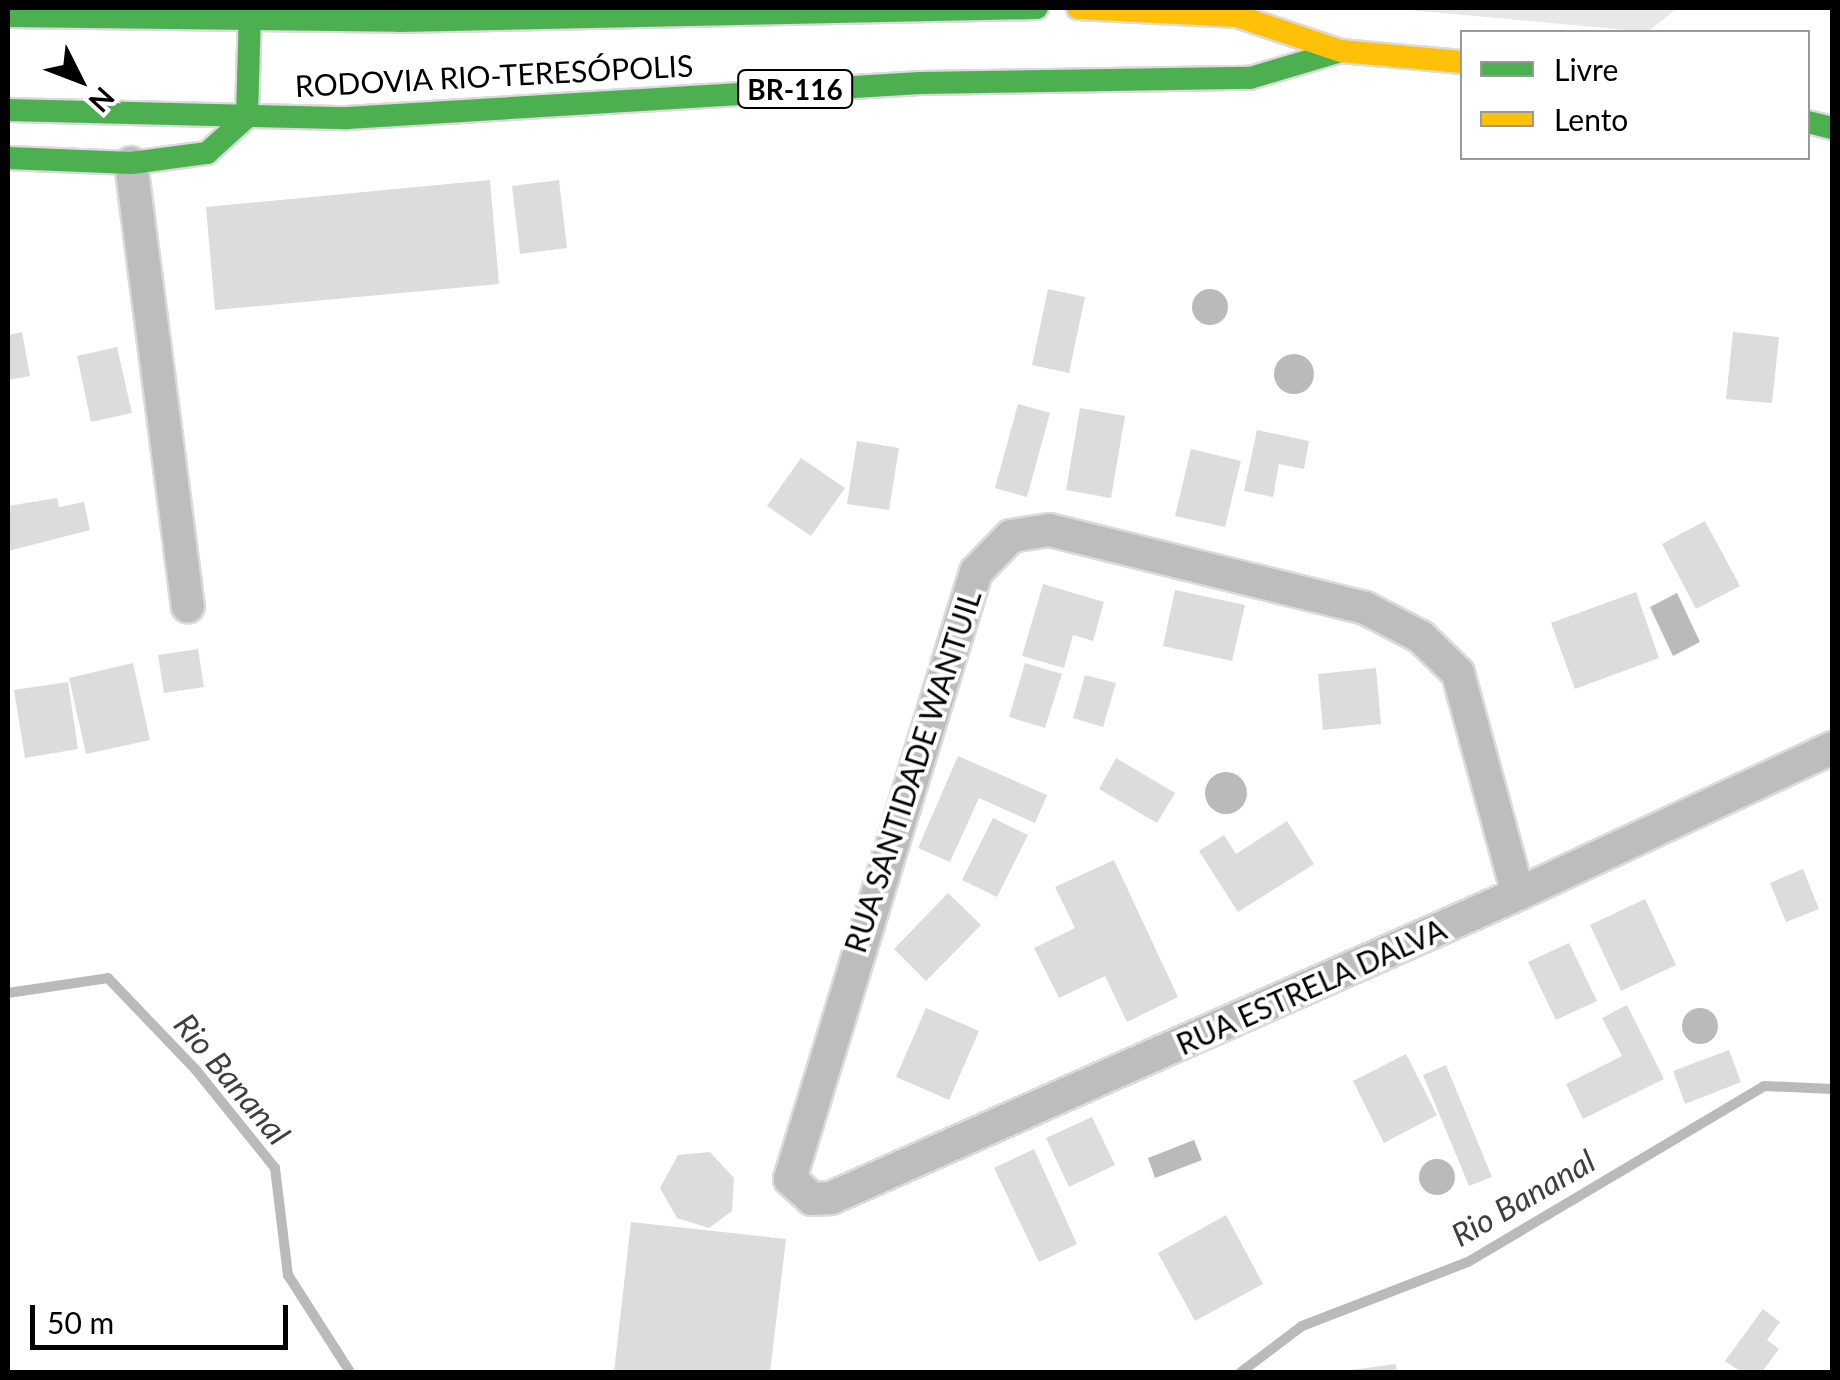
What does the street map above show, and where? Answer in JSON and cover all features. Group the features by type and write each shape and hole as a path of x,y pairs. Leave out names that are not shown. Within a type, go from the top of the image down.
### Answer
{"highway":[{"name":"RODOVIA RIO-TERESÓPOLIS","path":"8,16 1038,8"},
{"name":"RODOVIA RIO-TERESÓPOLIS","path":"1078,8 1238,16 1340,51 1460,62"},
{"path":"8,158 131,163 208,153 246,117 251,14"},
{"name":"RODOVIA RIO-TERESÓPOLIS","path":"8,110 246,117 920,82 1250,78 1340,51"}],"street":[{"path":"131,163 188,606"},
{"name":"RUA SANTIDADE WANTUIL","path":"790,1180 976,572 1011,536 1068,534 1365,608 1421,637 1458,673 1518,894"},
{"name":"RUA ESTRELA DALVA","path":"790,1180 812,1199 831,1198 1518,894 1832,748"}],"shaded area":[{"path":"1388,8 1677,8 1650,30"},
{"path":"1210,289 1223,294 1228,307 1223,320 1210,325 1197,320 1192,307 1197,294"},
{"path":"1294,354 1308,360 1314,374 1308,388 1294,394 1280,388 1274,374 1280,360"},
{"path":"1677,593 1700,642 1673,656 1650,607"},
{"path":"1226,772 1241,778 1247,793 1241,808 1226,814 1211,808 1205,793 1211,778"},
{"path":"1700,1008 1713,1013 1718,1026 1713,1039 1700,1044 1687,1039 1682,1026 1687,1013"},
{"path":"1194,1140 1202,1160 1155,1178 1148,1158"},
{"path":"1437,1159 1450,1164 1455,1177 1450,1190 1437,1195 1424,1190 1419,1177 1424,1164"}],"building":[{"path":"490,180 499,284 215,310 206,207"},
{"path":"559,180 567,248 520,254 512,186"},
{"path":"1048,289 1085,297 1069,373 1032,365"},
{"path":"22,332 30,376 8,380 8,335"},
{"path":"1733,332 1779,337 1772,403 1726,399"},
{"path":"117,347 132,413 91,422 77,356"},
{"path":"1018,404 1050,413 1027,497 995,488"},
{"path":"1080,408 1125,416 1111,498 1066,490"},
{"path":"1257,430 1309,441 1304,469 1279,464 1273,497 1244,491"},
{"path":"857,441 899,448 889,510 847,504"},
{"path":"1191,449 1241,461 1225,527 1175,516"},
{"path":"801,458 845,488 811,536 767,506"},
{"path":"57,498 59,507 84,502 90,530 8,551 8,506"},
{"path":"1705,521 1740,586 1696,609 1662,544"},
{"path":"1043,584 1104,602 1093,641 1073,635 1064,668 1022,656"},
{"path":"1175,590 1245,605 1232,661 1163,646"},
{"path":"1636,592 1659,658 1575,689 1551,623"},
{"path":"198,649 204,687 164,693 158,655"},
{"path":"133,663 150,740 86,754 69,678"},
{"path":"1025,663 1062,674 1045,728 1009,717"},
{"path":"1376,668 1381,724 1323,730 1318,674"},
{"path":"1085,675 1116,683 1103,727 1073,718"},
{"path":"68,682 78,749 25,758 14,690"},
{"path":"958,756 1047,795 1035,823 979,798 950,862 918,848"},
{"path":"1116,758 1175,793 1157,823 1099,789"},
{"path":"993,818 1028,835 997,897 962,880"},
{"path":"1287,821 1314,864 1238,912 1199,851 1224,835 1236,854"},
{"path":"1114,860 1178,997 1127,1022 1105,976 1059,998 1034,948 1075,928 1055,887"},
{"path":"1803,869 1819,909 1786,922 1770,883"},
{"path":"948,893 981,925 926,981 894,949"},
{"path":"1645,899 1676,965 1621,991 1590,925"},
{"path":"1569,943 1597,1001 1556,1020 1528,962"},
{"path":"1627,1005 1664,1079 1583,1119 1566,1084 1622,1056 1602,1018"},
{"path":"926,1008 979,1031 949,1100 896,1077"},
{"path":"1729,1050 1741,1082 1685,1104 1673,1071"},
{"path":"1406,1054 1437,1115 1384,1143 1353,1081"},
{"path":"1446,1065 1492,1177 1469,1186 1423,1075"},
{"path":"1092,1117 1115,1165 1069,1187 1046,1138"},
{"path":"1034,1149 1077,1244 1039,1262 994,1168"},
{"path":"710,1152 734,1178 732,1211 709,1228 677,1218 660,1188 678,1155"},
{"path":"1226,1215 1263,1284 1195,1321 1158,1253"},
{"path":"631,1222 786,1239 770,1372 614,1372"},
{"path":"1763,1309 1780,1322 1767,1340 1779,1349 1762,1372 1741,1372 1725,1361"},
{"path":"1396,1364 1397,1372 1351,1372 1351,1370"}],"waterway":[{"name":"Rio Bananal","path":"8,993 108,978 196,1070 275,1168 288,1275 350,1372"},
{"name":"Rio Bananal","path":"1241,1372 1302,1326 1468,1262 1764,1086 1832,1089"}],"traffic: fast":[{"path":"8,158 131,163 207,153 247,117 250,8"},
{"path":"8,16 399,21 1037,8"},
{"path":"8,110 347,118 920,83 1250,78 1341,51"},
{"path":"1810,122 1832,128"}],"traffic: slow":[{"path":"1078,8 1237,16 1341,51 1460,62"}]}
